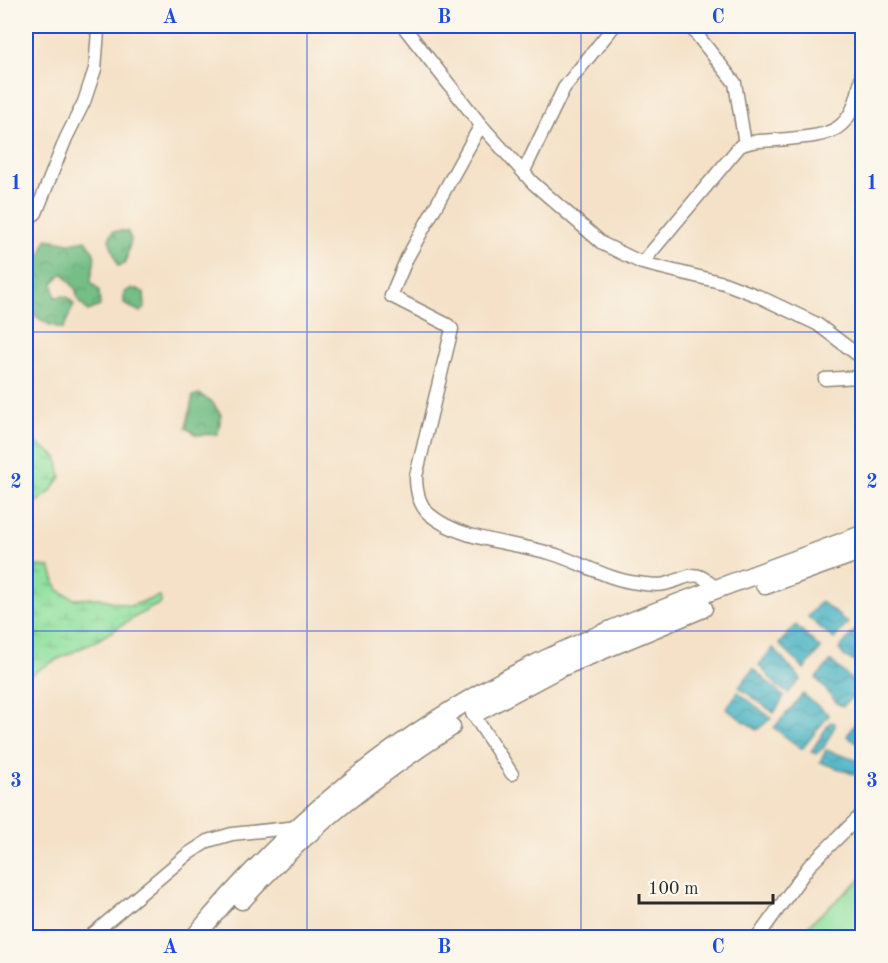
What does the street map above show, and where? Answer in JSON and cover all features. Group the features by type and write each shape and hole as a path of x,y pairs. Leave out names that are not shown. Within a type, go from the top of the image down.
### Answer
{"highway":[{"path":"194,938 245,878 298,827 389,754 501,683 640,618 862,535"},
{"path":"208,938 288,854 357,794 473,714 559,668 628,637 862,550"}],"street":[{"path":"26,244 27,219 36,213 92,80 98,31 90,26"},
{"path":"403,26 481,125 575,222 603,244 642,263 724,283 766,300 817,324 862,358"},
{"path":"524,171 564,88 614,26"},
{"path":"690,26 735,83 745,144"},
{"path":"642,263 736,149 745,144 822,136 846,121 854,108 862,73"},
{"path":"481,125 406,258 392,296 452,329 416,476 416,490 421,505 429,514 471,535 558,556 607,575 637,583 664,584 696,574 705,578 717,590"},
{"path":"825,378 858,377 862,374"},
{"path":"473,714 512,774"},
{"path":"757,938 809,866 862,814"},
{"path":"88,938 188,854 208,841 232,834 298,827"}],"green space":[{"path":"113,231 127,231 131,239 125,264 118,266 109,239"},
{"path":"47,239 70,243 86,240 94,256 91,282 99,290 100,306 88,311 78,300 76,290 63,273 53,283 55,297 66,296 74,304 63,329 48,324 34,315 35,276"},
{"path":"130,289 138,289 144,293 145,308 141,312 124,304 124,293"},
{"path":"199,394 212,402 221,415 218,434 197,435 186,428 193,396"},
{"path":"26,441 33,441 57,457 61,477 50,492 33,505 26,525"},
{"path":"37,566 50,567 58,590 74,599 99,598 130,606 160,596 161,603 92,643 49,663 26,679 26,577"},
{"path":"862,878 862,937 795,937"}],"water":[{"path":"821,601 848,623 834,639 808,617"},
{"path":"796,625 821,649 804,669 779,644"},
{"path":"856,629 862,632 862,652 855,662 844,656 839,649"},
{"path":"773,648 801,679 788,693 777,686 759,665"},
{"path":"831,661 861,688 843,706 838,704 816,678"},
{"path":"753,669 784,697 774,713 739,687"},
{"path":"738,692 771,718 757,730 726,709"},
{"path":"803,694 829,715 802,749 774,728"},
{"path":"857,720 862,720 862,747 847,736"},
{"path":"830,722 835,723 835,726 824,747 816,754 811,752"},
{"path":"826,750 862,762 862,771 859,776 820,762"}]}
